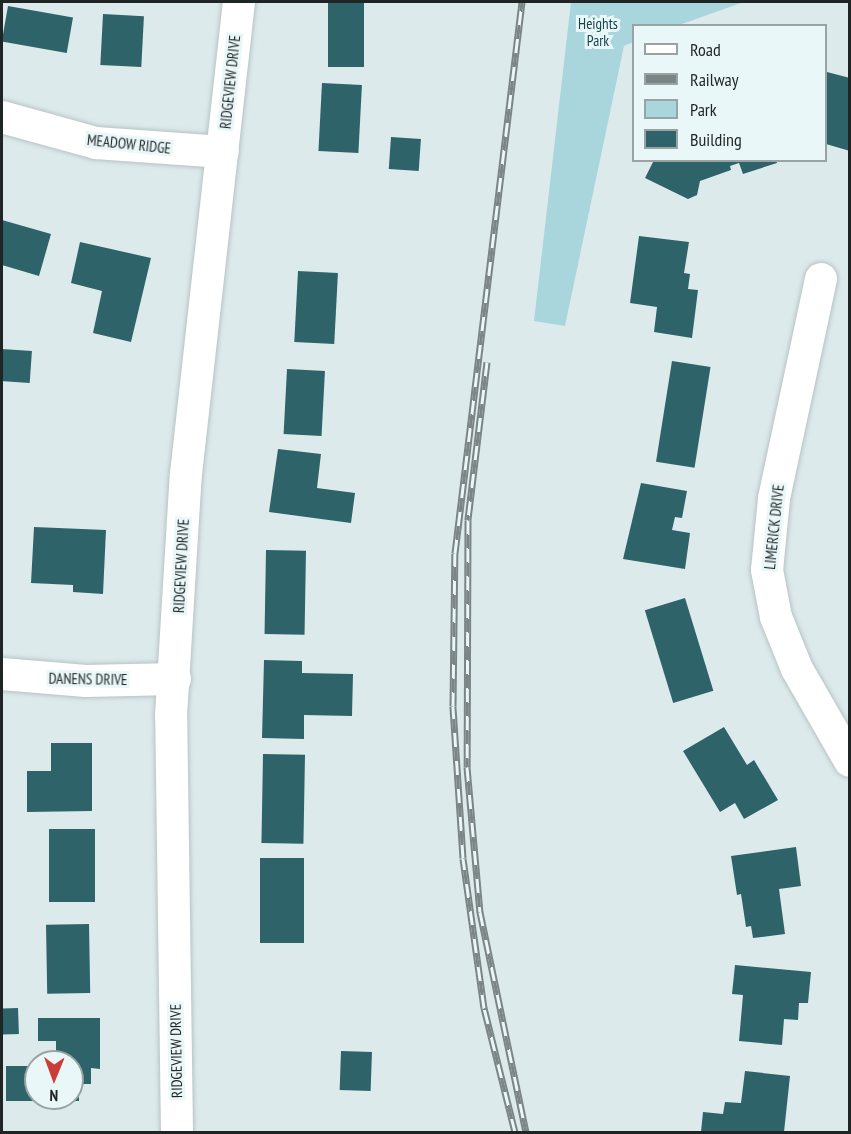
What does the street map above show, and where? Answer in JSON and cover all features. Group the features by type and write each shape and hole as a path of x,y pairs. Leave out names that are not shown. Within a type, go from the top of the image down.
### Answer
{"street":[{"name":"RIDGEVIEW DRIVE","path":"177,1132 175,679 186,474 239,2"},
{"name":"MEADOW RIDGE","path":"2,117 96,142 223,152"},
{"name":"LIMERICK DRIVE","path":"821,279 774,499 767,570 776,617 797,669 849,761"},
{"name":"DANENS DRIVE","path":"2,674 86,681 175,679"}],"green space":[{"name":"Heights Park","path":"571,2 744,2 682,24 632,24 632,42 624,46 565,326 534,321"}],"building":[{"path":"328,2 364,2 364,67 328,67"},
{"path":"8,6 73,17 67,53 2,41"},
{"path":"103,14 144,16 141,67 100,65"},
{"path":"827,72 850,78 850,151 827,144"},
{"path":"322,83 362,85 358,153 318,151"},
{"path":"391,137 421,139 419,171 389,169"},
{"path":"653,162 777,163 743,174 739,163 730,166 731,170 700,181 697,195 688,199 645,178"},
{"path":"2,220 51,234 39,276 2,265"},
{"path":"639,236 689,242 684,273 690,274 688,289 698,290 692,338 654,332 657,307 630,303"},
{"path":"80,242 151,258 131,342 93,333 102,291 71,283"},
{"path":"298,271 338,273 334,344 294,342"},
{"path":"2,349 32,351 30,383 2,381"},
{"path":"672,361 711,367 695,468 656,462"},
{"path":"287,369 325,371 322,436 284,434"},
{"path":"278,449 321,454 317,488 355,493 351,523 269,512"},
{"path":"641,483 687,491 682,518 675,517 672,530 690,533 685,569 623,559"},
{"path":"34,527 106,530 103,594 73,592 73,585 31,583"},
{"path":"266,550 306,551 305,635 265,634"},
{"path":"685,598 713,691 673,703 645,610"},
{"path":"264,660 302,661 302,673 353,674 352,716 304,715 304,739 262,738"},
{"path":"724,727 747,765 754,760 778,800 744,819 735,803 720,812 683,751"},
{"path":"51,743 92,743 92,811 27,812 27,771 51,771"},
{"path":"263,754 305,755 303,844 261,843"},
{"path":"49,829 95,829 95,902 49,902"},
{"path":"796,847 801,886 779,889 785,934 753,938 751,926 746,927 741,894 737,895 731,856"},
{"path":"260,858 304,858 304,943 260,943"},
{"path":"89,924 90,993 47,994 46,925"},
{"path":"735,965 811,972 808,1003 799,1003 798,1020 784,1019 782,1045 739,1041 743,995 732,994"},
{"path":"18,1008 19,1034 3,1035 2,1009"},
{"path":"38,1018 100,1018 100,1069 91,1068 91,1084 84,1084 84,1050 56,1050 56,1041 38,1041"},
{"path":"341,1051 372,1052 371,1091 340,1090"},
{"path":"6,1066 24,1066 24,1101 6,1101"},
{"path":"745,1071 790,1076 784,1132 701,1132 703,1112 723,1114 725,1102 741,1103"}],"railway":[{"path":"515,1132 484,1008 463,858 453,706 455,553 522,2"},
{"path":"487,362 468,520 467,767 480,912 526,1132"}]}
